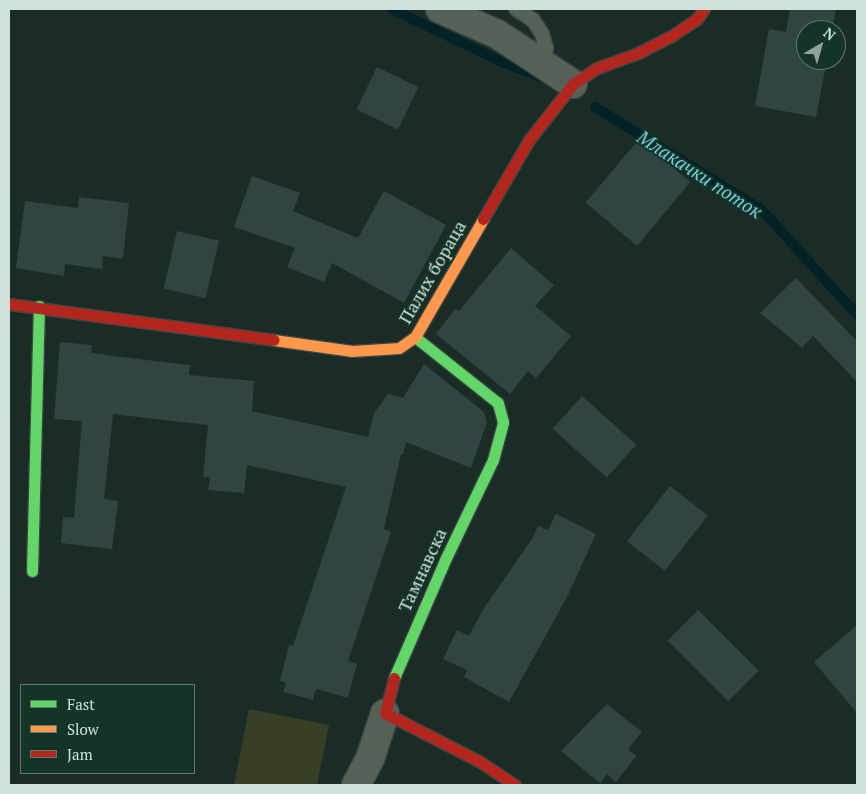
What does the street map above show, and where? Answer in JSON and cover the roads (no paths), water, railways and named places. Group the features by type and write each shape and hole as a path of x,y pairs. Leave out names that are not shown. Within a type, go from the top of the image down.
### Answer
{"street":[{"path":"440,9 497,34 543,62 573,84"},
{"name":"Палих бораца","path":"9,304 39,306 352,351 399,348 415,337 529,140 573,84 596,68 638,53 670,37 697,18 704,9"},
{"path":"32,571 39,306"},
{"name":"Тамнавска","path":"385,713 396,670 445,560 493,460 503,422 498,403 415,337"},
{"path":"356,785 370,759 385,713 479,762 515,785"}],"lane":[{"path":"516,9 533,20 542,34 546,48 543,62"}],"waterway":[{"name":"Млакачки поток","path":"392,9 502,62 544,78"},
{"name":"Млакачки поток","path":"595,107 761,209 857,315"}]}
